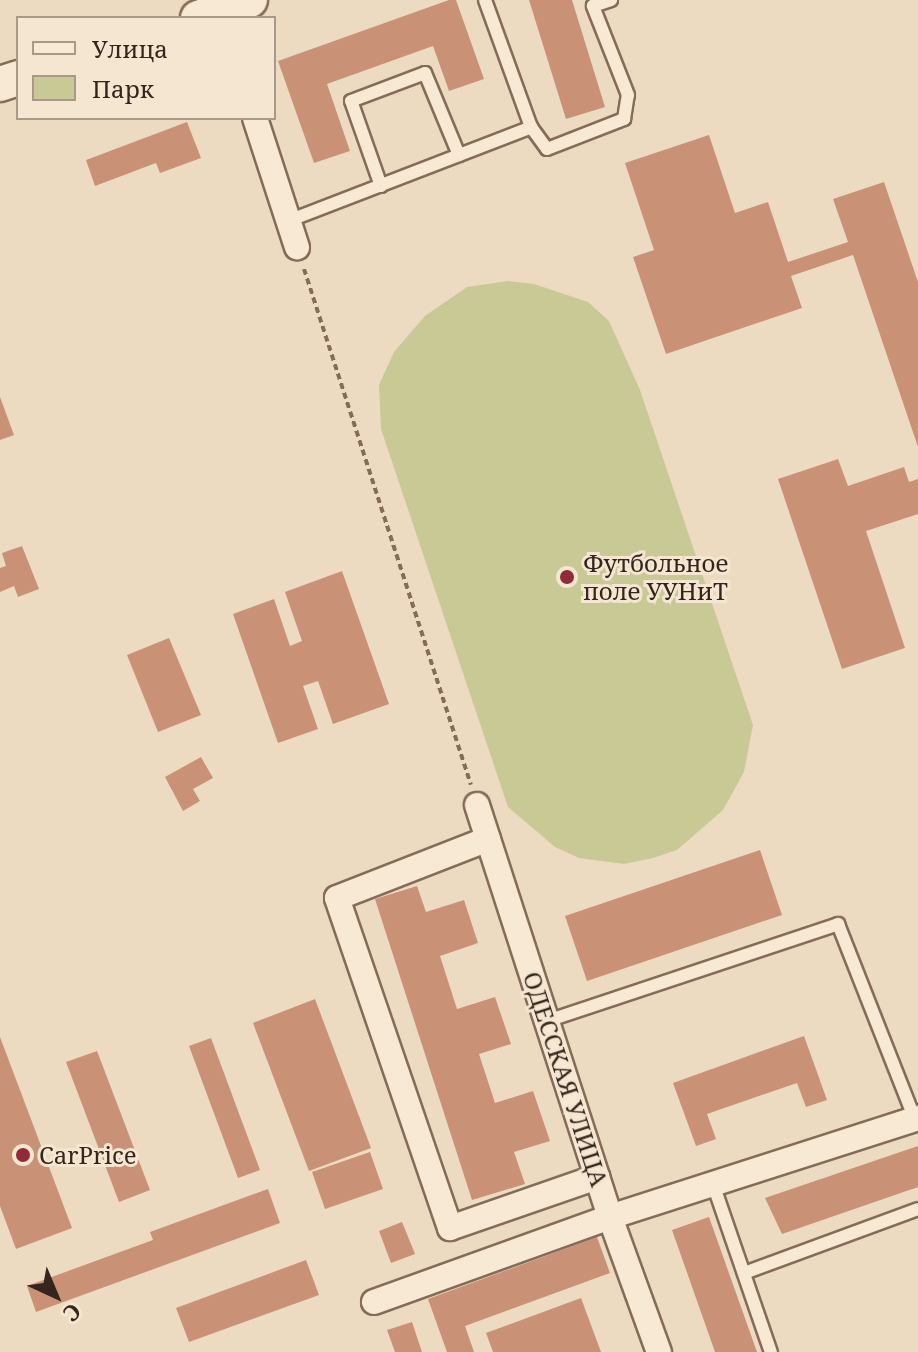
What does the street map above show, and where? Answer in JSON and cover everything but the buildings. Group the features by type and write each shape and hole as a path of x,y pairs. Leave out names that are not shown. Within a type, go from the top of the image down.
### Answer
{"street":[{"path":"256,120 297,247"},
{"name":"ОДЕССКАЯ УЛИЦА","path":"477,805 610,1217 659,1352"},
{"path":"488,839 337,898 450,1228 597,1177"},
{"path":"374,1302 610,1217 916,1118"}],"lane":[{"path":"485,0 531,127 547,149 624,119 628,95 593,6 611,0"},
{"path":"381,186 351,101 425,73 459,155"},
{"path":"288,221 531,127"},
{"path":"547,1021 838,924 916,1118"},
{"path":"713,1184 771,1352"},
{"path":"744,1273 918,1209"}],"path":[{"path":"297,247 477,805"}],"green space":[{"name":"Футбольное поле УУНиТ","path":"508,281 534,284 588,302 609,321 640,390 753,725 744,772 723,810 677,850 653,858 624,864 579,858 555,847 508,807 381,429 379,385 394,352 425,316 467,287"}],"place":[{"name":"Футбольное поле УУНиТ","path":"567,577"},
{"name":"CarPrice","path":"23,1155"}]}
